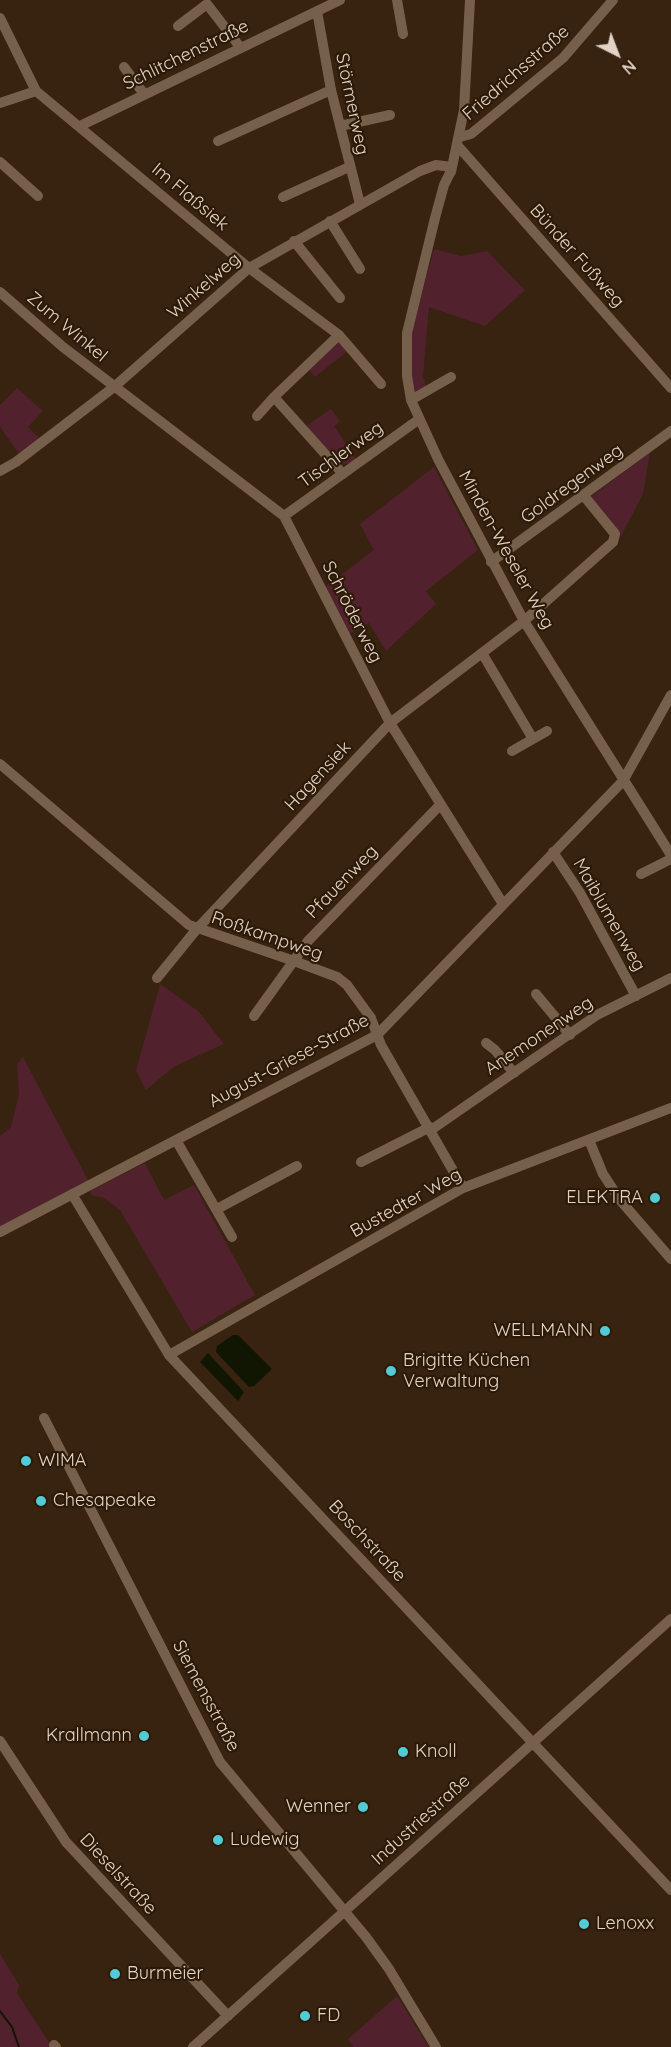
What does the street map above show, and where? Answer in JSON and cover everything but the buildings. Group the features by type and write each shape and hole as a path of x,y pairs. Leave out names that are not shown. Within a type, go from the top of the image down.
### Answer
{"street":[{"name":"Schlitchenstraße","path":"80,126 321,6 340,0"},
{"path":"397,0 403,34"},
{"name":"Minden-Weseler Weg","path":"470,0 464,110 459,142 448,194 432,236 407,333 407,376 411,400 418,420 524,621 671,857"},
{"name":"Friedrichsstraße","path":"459,142 564,58 613,0"},
{"path":"178,26 207,4 240,47"},
{"name":"Störmerweg","path":"321,6 331,90 360,204"},
{"name":"Im Flaßsiek","path":"0,18 36,91 249,268 339,335 381,384"},
{"path":"124,67 144,94"},
{"path":"218,141 331,90"},
{"path":"0,103 36,91"},
{"path":"340,126 390,115"},
{"name":"Bünder Fußweg","path":"459,142 671,387"},
{"path":"0,162 38,196"},
{"name":"Winkelweg","path":"0,471 16,462 114,387 249,268 428,168 441,165 452,169"},
{"path":"283,197 349,167"},
{"path":"330,221 360,269"},
{"path":"294,241 340,298"},
{"name":"Zum Winkel","path":"0,292 63,347 114,387"},
{"path":"257,416 339,335"},
{"path":"411,400 452,377"},
{"name":"Schröderweg","path":"114,387 284,516 390,723 439,806 502,904"},
{"path":"274,397 343,474"},
{"name":"Tischlerweg","path":"284,516 418,420"},
{"name":"Goldregenweg","path":"491,562 671,431"},
{"name":"Hagensiek","path":"157,978 196,930 390,723 524,621 613,542 615,534 584,496"},
{"path":"482,653 532,739"},
{"name":"August-Griese-Straße","path":"0,1232 377,1035 623,780 671,695"},
{"path":"512,751 547,731"},
{"name":"Roßkampweg","path":"0,764 196,930 294,961 337,977 347,985 371,1018 377,1035 463,1188"},
{"name":"Pfauenweg","path":"254,1016 308,941 439,806"},
{"name":"Maiblumenweg","path":"553,852 580,892 636,996"},
{"path":"641,874 671,857"},
{"name":"Anemonenweg","path":"361,1162 430,1128 597,1016 671,978"},
{"path":"536,994 570,1035"},
{"path":"486,1043 495,1050 514,1073"},
{"name":"Bustedter Weg","path":"169,1355 463,1188 671,1108"},
{"path":"176,1140 232,1237"},
{"path":"589,1140 603,1174 620,1200 671,1259"},
{"path":"217,1209 297,1166"},
{"name":"Boschstraße","path":"72,1194 169,1355 670,1888"},
{"name":"Siemensstraße","path":"44,1418 220,1762 344,1911 389,1969 436,2047"},
{"name":"Industriestraße","path":"193,2047 671,1619"},
{"name":"Dieselstraße","path":"0,1741 66,1842 228,2016"}],"shaded area":[{"path":"434,249 461,256 487,251 525,290 485,326 429,307 423,376 427,389 414,395 411,377 411,333"},
{"path":"341,340 349,350 315,377 309,370"},
{"path":"17,388 43,411 28,427 40,439 20,455 0,427 0,405"},
{"path":"331,409 340,421 334,426 356,459 349,464 340,463 306,426"},
{"path":"650,452 643,494 621,536 592,502 591,497"},
{"path":"434,467 478,550 426,591 436,604 386,651 369,623 347,635 324,588 374,550 360,524"},
{"path":"160,984 198,1011 224,1044 175,1066 146,1090 136,1071"},
{"path":"23,1057 88,1180 0,1227 0,1136 11,1127 19,1094 17,1064"},
{"path":"145,1163 164,1200 194,1185 255,1295 192,1332 120,1210 104,1198 92,1195 90,1191"},
{"path":"233,1335 238,1335 272,1369 254,1386 249,1387 216,1352 217,1346"},
{"path":"208,1353 244,1392 238,1401 200,1362"},
{"path":"0,1954 19,1985 17,1993 52,2047 0,2047"},
{"path":"397,1996 429,2047 353,2047 348,2039"}],"waterway":[{"path":"0,2011 12,2027 19,2047"}],"place":[{"name":"ELEKTRA","path":"655,1198"},
{"name":"WELLMANN","path":"605,1331"},
{"name":"Brigitte Küchen Verwaltung","path":"391,1371"},
{"name":"WIMA","path":"26,1461"},
{"name":"Chesapeake","path":"41,1501"},
{"name":"Krallmann","path":"144,1736"},
{"name":"Knoll","path":"403,1752"},
{"name":"Wenner","path":"363,1807"},
{"name":"Ludewig","path":"218,1840"},
{"name":"Lenoxx","path":"584,1924"},
{"name":"Burmeier","path":"115,1974"},
{"name":"FD","path":"305,2016"}]}
